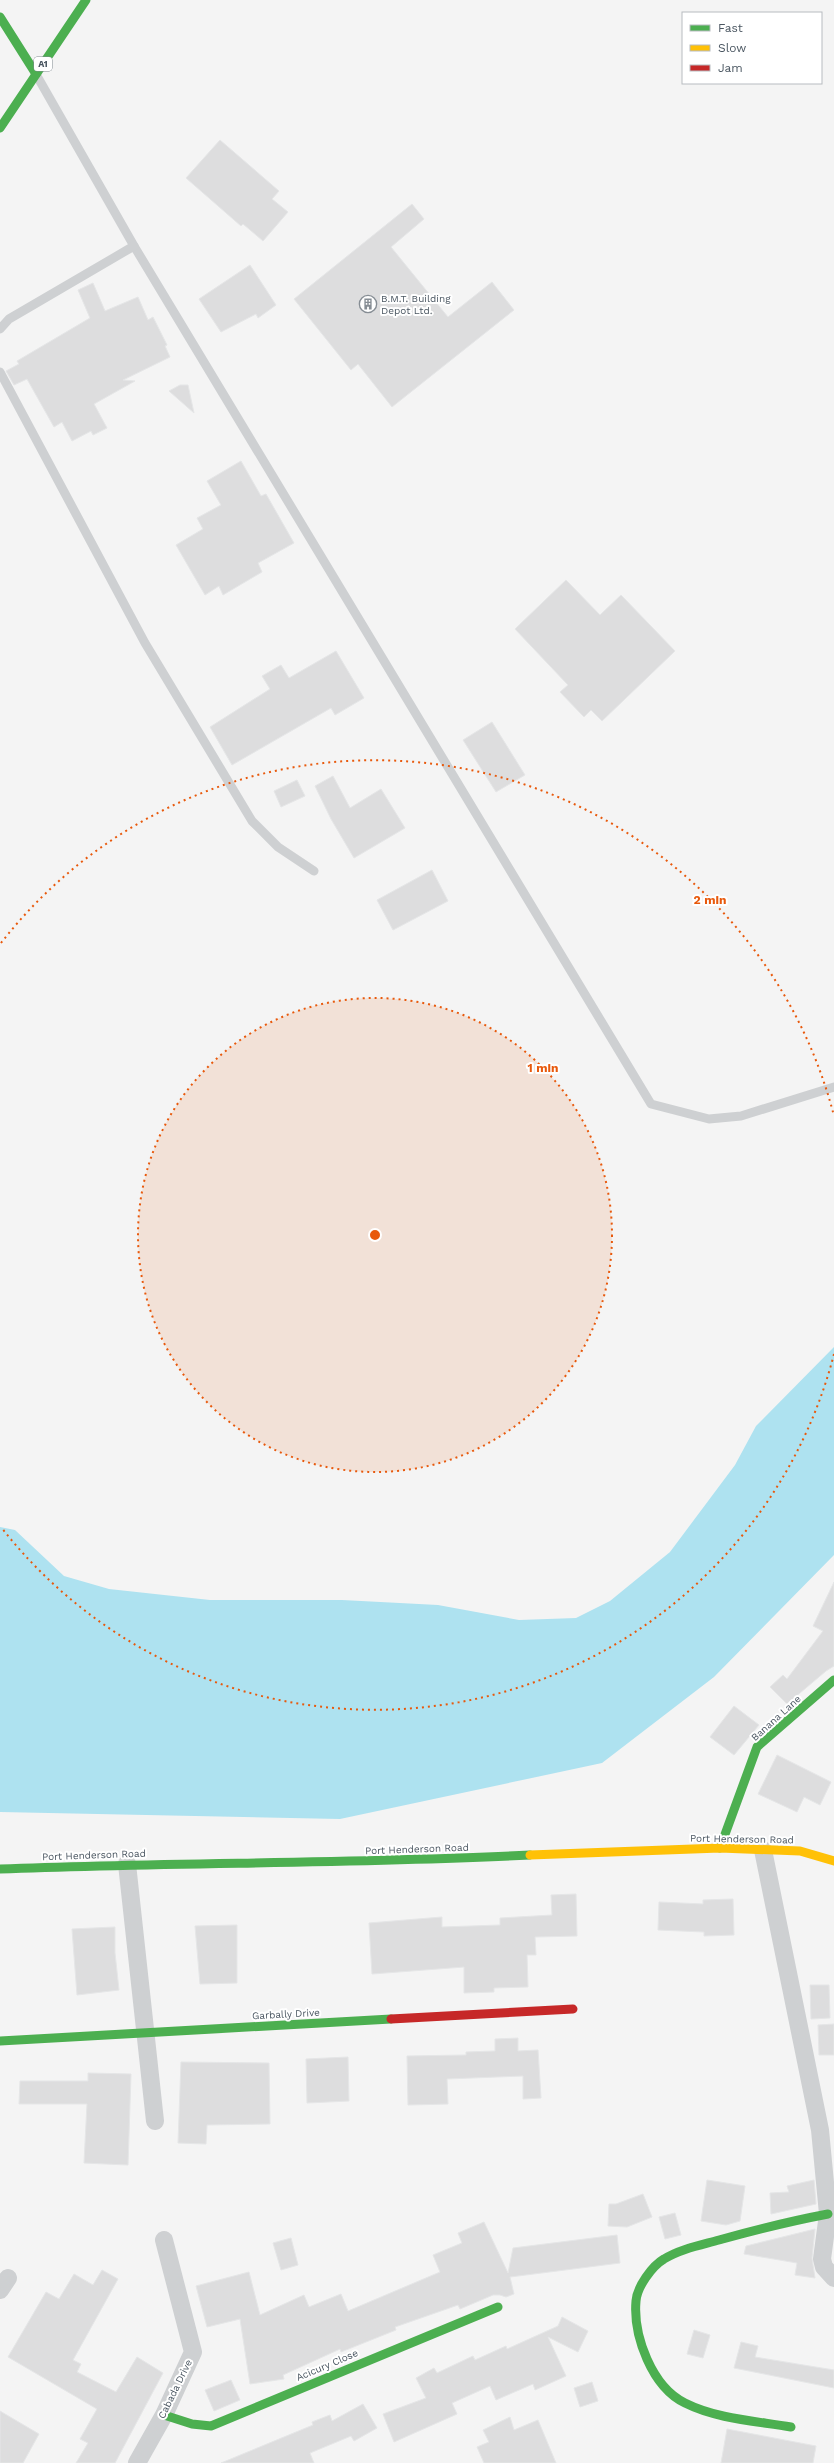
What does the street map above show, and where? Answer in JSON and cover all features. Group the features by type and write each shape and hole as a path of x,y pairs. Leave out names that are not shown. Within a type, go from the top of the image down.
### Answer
{"street":[{"name":"A1","path":"0,128 86,0"},
{"path":"0,17 36,74"},
{"name":"Banana Lane","path":"720,1848 757,1747 834,1680"},
{"name":"Port Henderson Road","path":"0,1869 127,1864 416,1861 600,1851 720,1848 800,1851 834,1861"},
{"path":"800,1851 827,1848"},
{"path":"763,1850 827,2131 828,2214 822,2259 824,2267 834,2278"},
{"path":"127,1864 155,2121"},
{"name":"Garbally Drive","path":"0,2041 573,2009"},
{"path":"791,2427 701,2409 683,2403 665,2388 652,2369 642,2343 635,2300 648,2275 664,2260 738,2235 786,2222 828,2214"},
{"name":"Cabada Drive","path":"137,2463 164,2415 193,2352 164,2240"},
{"name":"Acicury Close","path":"164,2415 192,2424 212,2426 498,2307"}],"lane":[{"path":"36,74 134,246 651,1104 709,1119 741,1116 834,1087"},
{"path":"0,329 9,319 134,246"},
{"path":"0,372 145,643 252,821 278,847 314,871"}],"water":[{"path":"834,1347 834,1555 714,1677 602,1763 340,1819 0,1812 0,1527 15,1530 64,1576 109,1589 210,1600 342,1600 438,1605 519,1620 576,1618 610,1601 670,1552 735,1465 756,1426"}],"building":[{"path":"220,140 279,191 272,199 288,212 263,241 243,224 241,226 186,178"},
{"name":"B.M.T. Building Depot Ltd.","path":"412,204 424,219 391,247 448,317 492,282 514,310 392,407 358,364 351,370 294,299"},
{"path":"250,265 276,305 258,318 256,314 221,332 199,299"},
{"path":"93,283 105,311 138,297 148,320 153,317 167,345 165,346 170,357 123,380 135,381 94,404 107,428 93,435 91,431 72,441 62,422 54,427 27,379 14,385 6,371 19,364 17,361 90,318 78,290"},
{"path":"180,385 188,385 194,413 169,391"},
{"path":"241,461 261,496 266,494 294,543 258,563 262,572 223,595 219,586 205,595 176,545 203,529 197,518 221,505 207,481"},
{"path":"566,580 600,615 621,595 675,651 602,721 591,710 584,717 560,692 568,685 515,629"},
{"path":"336,651 364,698 335,715 331,708 232,765 210,727 270,689 262,676 281,665 289,678"},
{"path":"492,722 525,775 496,792 463,740"},
{"path":"333,776 350,808 381,789 405,828 354,858 331,819 315,786"},
{"path":"297,780 305,796 281,807 274,791"},
{"path":"432,870 448,901 393,930 377,900"},
{"path":"834,1582 834,1666 787,1704 770,1687 783,1675 787,1679 823,1631 813,1626"},
{"path":"734,1706 759,1725 734,1755 710,1737"},
{"path":"777,1755 831,1782 820,1805 804,1797 797,1812 758,1794"},
{"path":"576,1894 577,1936 535,1937 536,1955 527,1955 528,1987 494,1988 494,1992 464,1993 464,1967 372,1974 369,1923 442,1917 442,1927 500,1925 500,1918 552,1915 551,1895"},
{"path":"733,1899 734,1935 704,1936 704,1932 658,1930 659,1902 703,1904 703,1900"},
{"path":"237,1925 237,1983 200,1984 195,1926"},
{"path":"115,1927 115,1953 119,1990 77,1995 72,1929"},
{"path":"810,1985 829,1985 830,2018 811,2019"},
{"path":"834,2024 834,2055 819,2055 818,2025"},
{"path":"518,2038 518,2051 538,2050 541,2098 523,2099 523,2076 447,2079 448,2104 408,2105 407,2056 466,2055 466,2052 495,2051 495,2039"},
{"path":"348,2057 349,2101 307,2103 306,2059"},
{"path":"181,2062 269,2063 270,2124 207,2125 206,2144 178,2143"},
{"path":"88,2073 131,2074 128,2165 84,2163 87,2104 19,2104 20,2081 88,2081"},
{"path":"707,2180 745,2186 740,2221 726,2225 701,2221"},
{"path":"814,2180 816,2204 771,2214 770,2193 789,2192 787,2186"},
{"path":"643,2194 652,2217 627,2227 608,2226 609,2204 616,2204"},
{"path":"675,2213 681,2235 665,2239 659,2217"},
{"path":"484,2222 508,2273 513,2248 617,2235 620,2263 510,2277 514,2294 506,2297 493,2295 460,2309 458,2305 395,2327 396,2330 341,2352 340,2349 283,2375 284,2379 250,2384 240,2319 207,2327 196,2286 249,2272 260,2315 304,2295 309,2307 341,2294 348,2311 440,2272 433,2255 462,2243 458,2233"},
{"path":"815,2229 812,2258 815,2278 795,2275 797,2263 744,2254 746,2246"},
{"path":"291,2238 298,2265 281,2270 273,2243"},
{"path":"102,2270 118,2279 73,2360 81,2364 77,2372 116,2392 137,2357 163,2373 115,2463 76,2463 88,2443 80,2439 97,2409 8,2357 46,2292 59,2299 74,2274 93,2285"},
{"path":"562,2317 588,2331 578,2352 548,2337 566,2376 535,2390 533,2384 496,2400 490,2386 452,2403 457,2414 394,2442 383,2414 426,2398 416,2378 434,2368 437,2373 473,2356 475,2360 506,2346 507,2349 558,2326"},
{"path":"694,2330 710,2335 703,2358 687,2354"},
{"path":"741,2342 758,2346 755,2357 834,2370 834,2388 734,2368"},
{"path":"231,2380 240,2400 214,2411 205,2390"},
{"path":"592,2382 598,2401 580,2407 574,2388"},
{"path":"363,2404 377,2428 354,2441 351,2436 310,2453 314,2463 221,2463 313,2425 312,2422 330,2415 332,2421"},
{"path":"0,2411 39,2434 23,2463 0,2463"},
{"path":"510,2417 514,2430 538,2420 556,2463 484,2463 477,2447 489,2442 483,2430"},
{"path":"727,2429 816,2446 813,2463 721,2463"}],"traffic: fast":[{"path":"0,128 86,0"},
{"path":"0,17 36,74"},
{"path":"720,1848 757,1747 834,1680"},
{"path":"0,1869 397,1860 530,1855"},
{"path":"0,2041 391,2019"},
{"path":"791,2427 737,2419 710,2413 685,2403 673,2395 654,2373 641,2344 636,2315 637,2295 642,2283 659,2262 684,2250 760,2229 828,2214"},
{"path":"164,2415 192,2424 211,2426 498,2307"}],"traffic: slow":[{"path":"530,1855 720,1848 800,1851 834,1861"}],"traffic: jam":[{"path":"391,2019 573,2009"}],"place":[{"name":"B.M.T. Building Depot Ltd.","path":"368,304"}]}
